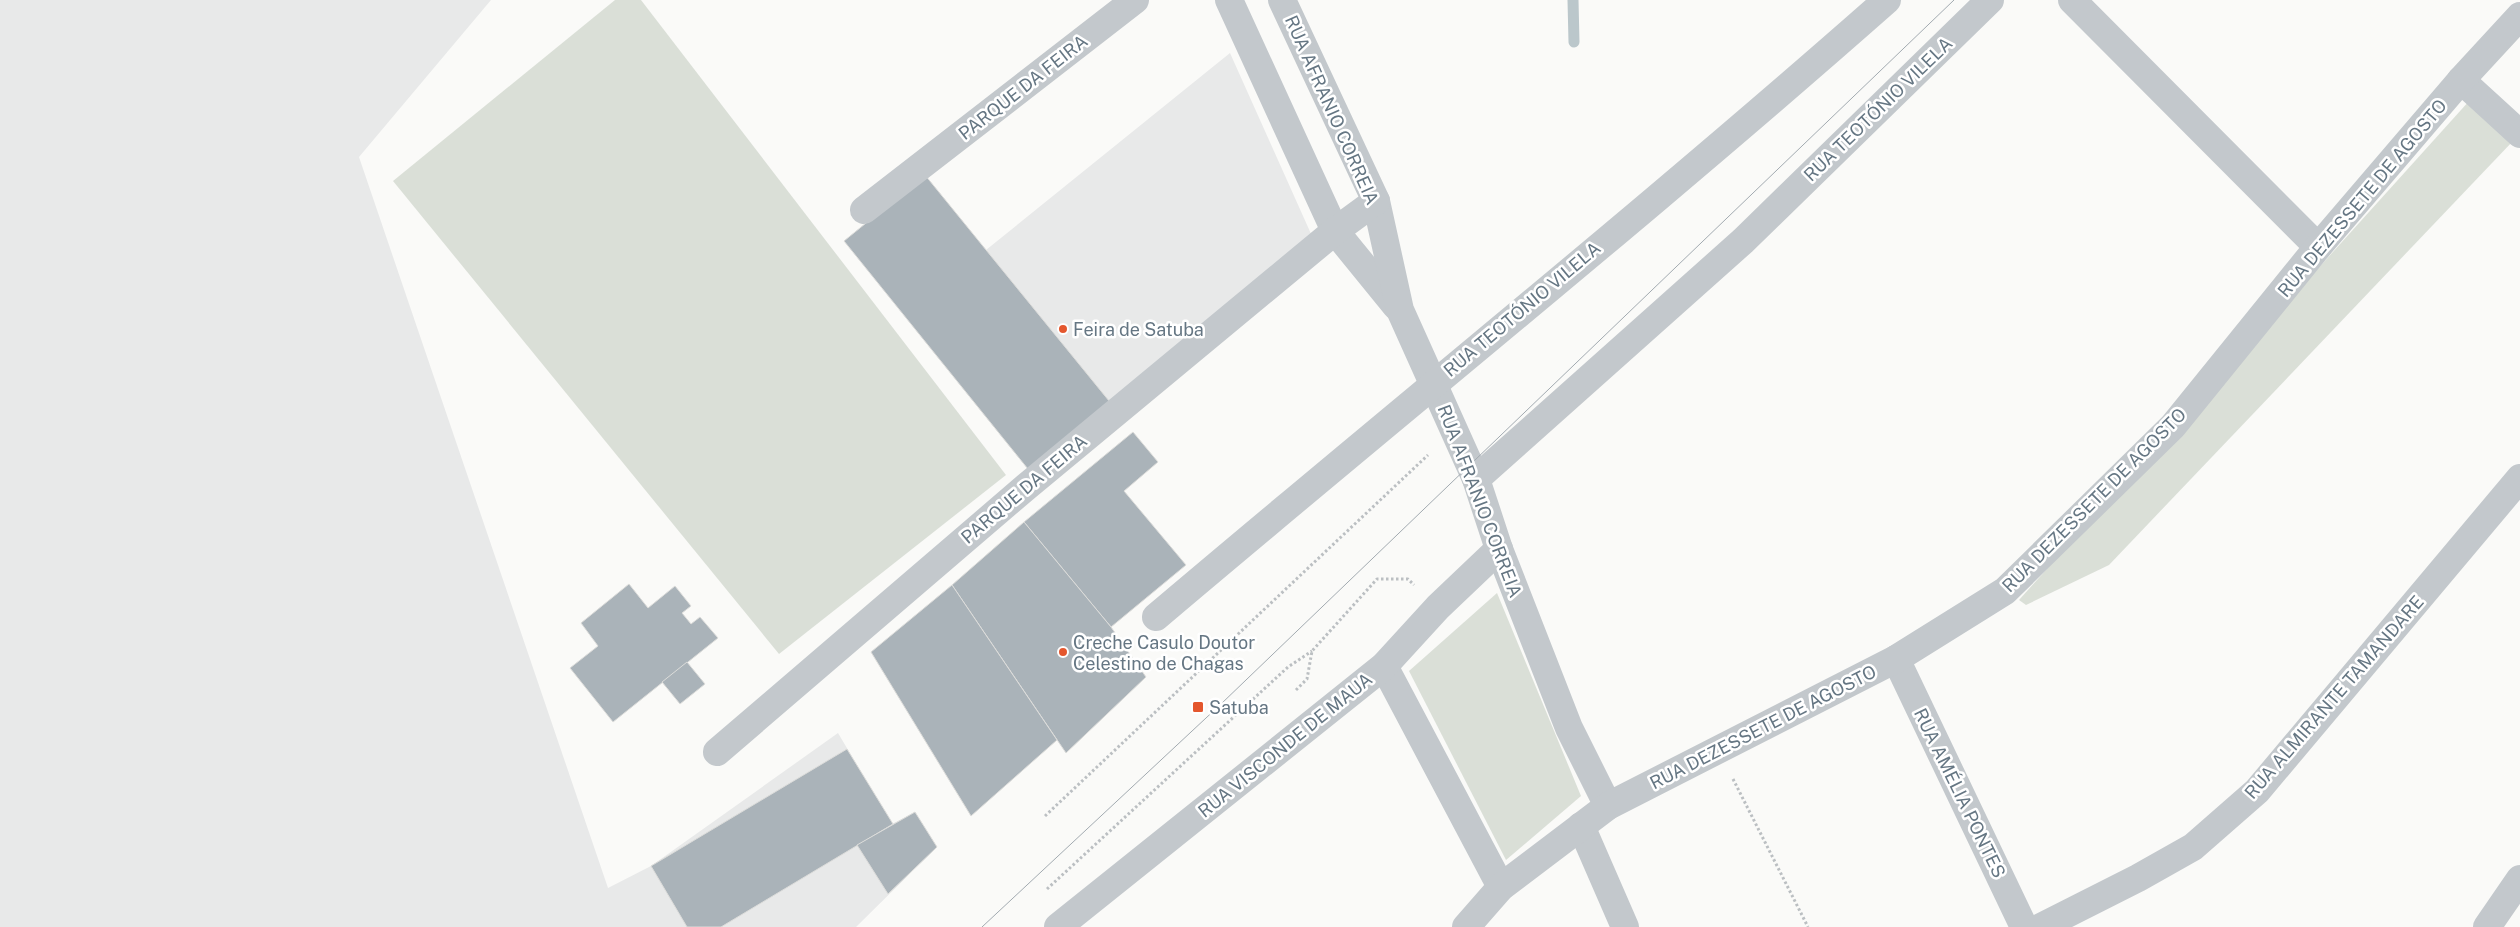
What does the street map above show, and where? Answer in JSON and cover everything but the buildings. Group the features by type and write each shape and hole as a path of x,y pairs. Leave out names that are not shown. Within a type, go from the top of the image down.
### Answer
{"street":[{"name":"PARQUE DA FEIRA","path":"864,210 1135,0"},
{"path":"1229,0 1335,231 1400,310"},
{"name":"RUA AFRANIO CORREIA","path":"1282,0 1376,201 1400,310 1434,382 1476,480 1499,549 1569,728 1608,806"},
{"name":"RUA TEOTÓNIO VILELA","path":"1156,617 1798,78 1887,0"},
{"name":"RUA TEOTÓNIO VILELA","path":"1476,480 1743,241 1990,0"},
{"path":"2072,0 2318,247"},
{"name":"RUA DEZESSETE DE AGOSTO","path":"1466,927 1501,887 1608,806 1896,659 2005,591 2173,426 2318,247 2461,80 2520,16"},
{"path":"2461,80 2520,134"},
{"name":"PARQUE DA FEIRA","path":"718,752 1026,487 1335,231 1376,201"},
{"name":"RUA ALMIRANTE TAMANDARE","path":"2041,927 2138,878 2193,847 2257,790 2520,478"},
{"name":"RUA VISCONDE DE MAUA","path":"1058,927 1384,666 1438,607 1499,549"},
{"name":"RUA AMÉLIA PONTES","path":"1896,659 2024,927"},
{"path":"1384,666 1501,887"},
{"path":"1581,826 1625,927"},
{"path":"2487,927 2520,879"}],"path":[{"path":"1044,816 1418,464"},
{"path":"1043,893 1288,667 1312,650 1377,579 1408,579 1438,607"},
{"path":"1293,692 1307,679 1312,650"},
{"path":"1718,750 1808,927"},
{"path":"1097,843 1104,850"}],"shaded area":[{"path":"0,0 491,0 359,157 608,888 651,866 838,733 892,824 915,812 937,847 856,927 0,927"},
{"path":"615,0 641,0 1006,475 779,654 393,181"},
{"name":"Feira de Satuba","path":"1230,53 1316,245 1032,474 844,241 925,175 986,250"},
{"path":"2470,100 2513,141 2109,565 2026,605 2019,600"},
{"path":"1497,593 1581,796 1506,860 1409,671"}],"waterway":[{"path":"1573,0 1574,42"}],"tram line":[{"path":"982,927 1221,704 1954,0"}],"place":[{"name":"Feira de Satuba","path":"1063,329"},
{"name":"Creche Casulo Doutor Celestino de Chagas","path":"1063,652"},
{"name":"Satuba","path":"1198,707"}]}
